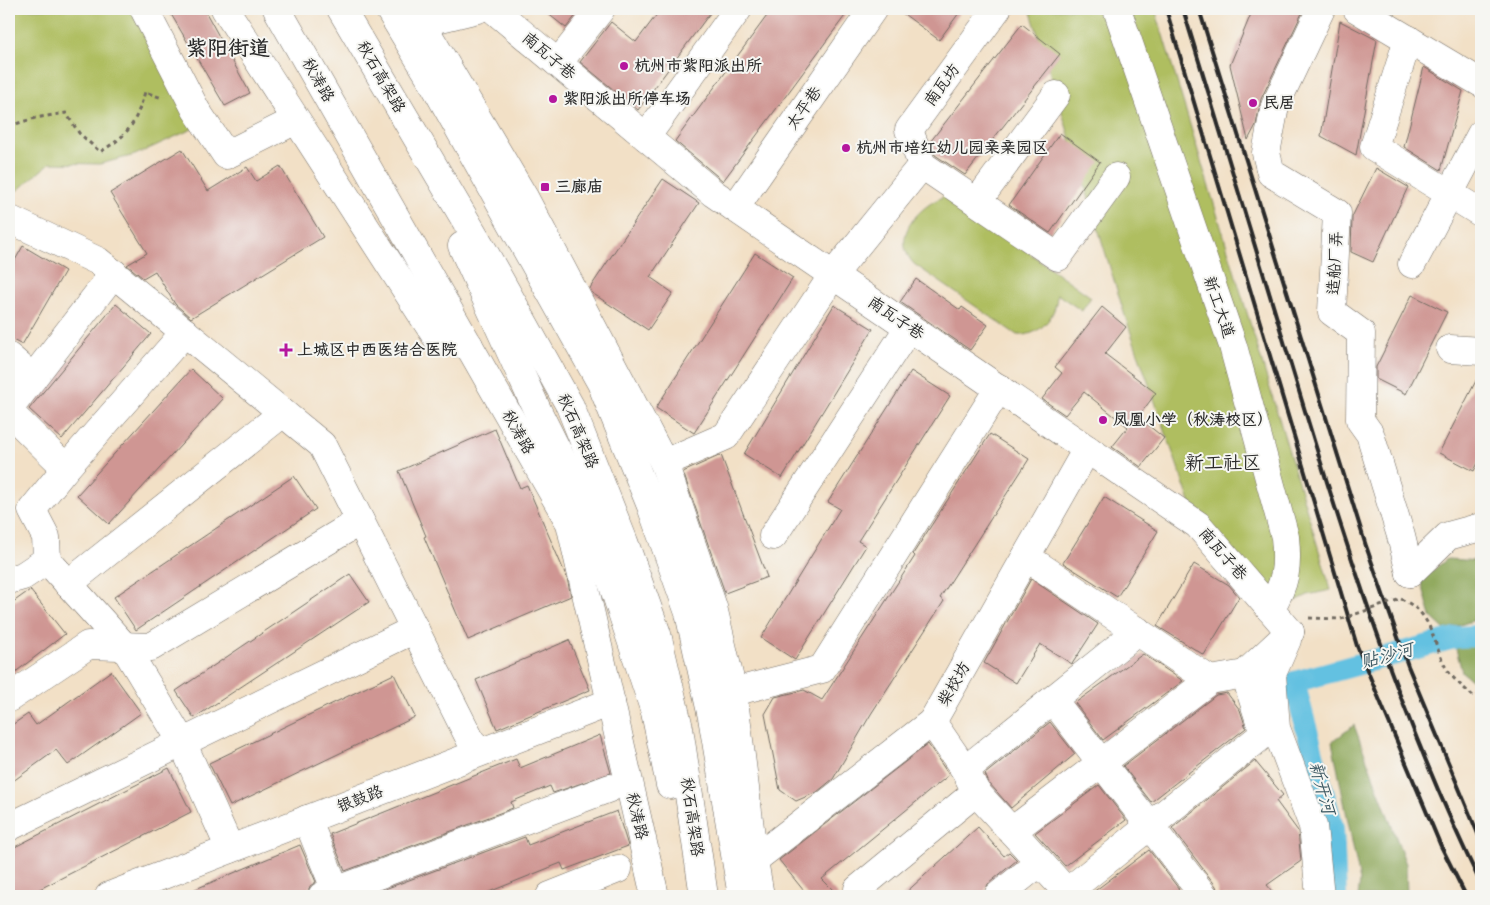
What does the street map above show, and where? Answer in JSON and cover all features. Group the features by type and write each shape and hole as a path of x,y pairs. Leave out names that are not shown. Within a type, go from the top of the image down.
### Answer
{"main road":[{"path":"144,9 196,110 226,154 296,120"},
{"path":"225,9 438,341 469,345"},
{"name":"秋涛路","path":"277,9 570,523 655,896"},
{"name":"秋石高架路","path":"341,9 483,250 570,406 624,542 657,634 679,728 704,896"},
{"path":"389,9 434,85 601,384 644,489 689,613 712,717 742,896"},
{"path":"478,9 417,16 524,197 664,464 713,607 733,692 760,896"},
{"name":"南瓦子巷","path":"493,9 714,193 1198,525 1290,632"},
{"path":"558,63 601,9"},
{"path":"646,137 738,9"},
{"name":"太平巷","path":"735,208 873,9"},
{"name":"南瓦坊","path":"922,165 909,130 996,9"},
{"name":"新工大道","path":"1117,9 1233,346 1285,537 1287,564 1282,590 1270,609"},
{"name":"造船厂弄","path":"1321,9 1274,106 1266,153 1271,173 1337,213 1332,312 1361,333 1360,420 1370,434 1402,536 1410,573 1448,536 1481,527"},
{"path":"1357,9 1481,83"},
{"path":"1408,39 1374,146 1481,213"},
{"path":"977,202 1056,94"},
{"path":"397,104 539,414 590,516 655,712 674,806 686,896"},
{"path":"1412,264 1481,134"},
{"path":"664,464 726,436 833,275 922,165 1058,257 1116,177"},
{"path":"9,219 98,260 322,445 477,754"},
{"path":"66,468 9,411 32,378 114,273"},
{"path":"773,536 908,327"},
{"path":"185,332 66,468 32,510 46,537 47,560 124,646 182,742 230,849"},
{"path":"1450,349 1481,350"},
{"path":"9,357 32,378"},
{"path":"733,692 822,669 999,388"},
{"path":"68,584 283,413"},
{"name":"柴校坊","path":"754,860 932,722 1087,449"},
{"path":"9,698 88,646 151,647 360,521"},
{"path":"1026,557 1210,680"},
{"path":"9,580 23,576 47,560"},
{"path":"9,827 414,629"},
{"path":"858,889 1053,700 1138,631"},
{"path":"1012,831 1210,680 1245,674 1290,632"},
{"path":"1290,632 1272,674 1276,728 1313,826 1320,896"},
{"path":"932,722 970,781 1068,894 1264,734 1245,674"},
{"path":"1053,700 1204,896"},
{"name":"银鼓路","path":"109,896 140,891 230,849 610,702"},
{"path":"307,819 332,894 610,788"},
{"path":"998,896 1040,862"},
{"path":"550,896 618,869"}],"path":[{"path":"9,126 35,118 66,113 79,133 100,152 118,141 136,121 145,92 196,110"},
{"path":"1290,632 1309,618 1341,620 1401,599 1418,610 1430,626 1446,669 1473,696 1481,695"}],"green space":[{"path":"9,9 141,9 203,124 135,155 100,164 50,163 18,190 9,192"},
{"path":"1030,9 1155,9 1331,590 1308,595 1273,612 1198,525 1125,316"},
{"path":"945,196 952,198 1091,297 1082,311 1057,294 1054,310 1046,324 1033,333 1017,335 914,264 907,254 905,243 906,233 910,224 926,207"},
{"path":"1447,559 1481,561 1481,618 1445,630 1431,617 1421,580"},
{"path":"1481,644 1481,687 1462,672 1455,645"},
{"path":"1354,725 1406,864 1407,896 1358,896 1360,881 1332,742"}],"building":[{"path":"168,9 204,9 250,93 225,106"},
{"path":"542,9 581,9 566,28"},
{"name":"杭州市紫阳派出所","path":"661,9 713,9 638,110 580,62 611,22 636,42"},
{"path":"772,9 850,9 723,181 675,141"},
{"path":"897,9 962,9 939,40"},
{"name":"民居","path":"1253,9 1304,9 1261,99 1256,125 1248,140 1230,65"},
{"path":"1340,21 1377,40 1356,155 1321,136"},
{"path":"1022,24 1060,54 965,175 935,155 930,142"},
{"path":"1424,67 1463,91 1441,170 1404,147"},
{"path":"1060,133 1100,162 1050,233 1009,205"},
{"path":"182,149 208,191 247,167 256,181 280,166 323,237 191,318 175,304 155,271 143,278 127,265 147,253 110,193"},
{"path":"1376,168 1408,187 1373,262 1351,252 1352,217"},
{"path":"663,179 699,203 650,277 673,293 648,330 592,293 590,288"},
{"path":"23,246 65,271 22,345 9,338 9,271"},
{"path":"755,253 793,278 694,433 656,408"},
{"path":"916,279 960,310 962,307 988,325 970,350 900,302"},
{"path":"1412,295 1447,312 1406,394 1376,379 1376,367"},
{"path":"116,304 151,334 62,439 29,409"},
{"path":"834,305 873,329 782,478 744,454"},
{"path":"1102,307 1126,327 1105,354 1156,393 1138,417 1164,438 1141,467 1112,447 1128,427 1084,392 1065,415 1042,399 1062,373 1055,367"},
{"path":"191,369 223,399 109,524 77,495"},
{"path":"911,371 950,396 858,541 866,546 795,660 761,638 840,509 828,502"},
{"path":"1481,371 1481,457 1474,471 1439,453"},
{"path":"495,429 520,488 527,485 567,578 571,596 468,640 424,537 426,536 399,471"},
{"path":"990,434 1029,459 940,598 944,601 871,714 833,779 817,792 796,801 780,790 765,714 775,697 804,690 822,700 915,556 913,554"},
{"path":"721,455 767,577 725,593 683,472"},
{"path":"294,476 316,509 136,630 114,597"},
{"path":"1104,497 1158,531 1117,597 1063,563"},
{"path":"1194,564 1229,585 1239,597 1204,655 1157,626"},
{"path":"350,574 369,602 194,718 176,691"},
{"path":"1031,579 1098,624 1072,664 1040,644 1016,683 984,663"},
{"path":"30,590 65,634 9,677 9,605"},
{"path":"569,640 590,690 497,729 476,680"},
{"path":"1143,654 1183,681 1103,740 1075,703"},
{"path":"111,671 141,713 68,765 56,750 9,784 9,727 28,714 36,725"},
{"path":"394,674 415,717 230,806 209,763"},
{"path":"1227,693 1240,710 1246,728 1151,802 1123,766 1216,695"},
{"path":"1050,722 1075,754 1011,808 989,783 985,774"},
{"path":"600,735 611,773 553,793 550,786 511,802 513,808 345,871 330,834 516,759 520,768"},
{"path":"928,744 949,775 822,879 839,896 808,896 779,860"},
{"path":"1255,761 1283,795 1276,801 1298,831 1301,861 1267,885 1276,896 1219,896 1216,886 1172,828"},
{"path":"169,768 191,812 26,896 9,896 9,850"},
{"path":"1099,785 1126,820 1065,866 1035,833"},
{"path":"617,811 628,846 564,870 561,863 479,896 366,896 525,837 528,845"},
{"path":"978,827 1004,856 1009,852 1017,860 988,884 983,896 902,896"},
{"path":"300,845 316,882 310,886 307,896 179,896"},
{"path":"1149,850 1179,889 1168,896 1088,896"}],"waterway":[{"name":"新开河","path":"1336,896 1333,828 1294,682 1458,637 1481,636"}],"railway":[{"path":"1166,9 1357,646 1440,844 1466,896"},
{"path":"1183,9 1315,443 1356,571 1401,698 1426,761 1452,823 1481,884"},
{"path":"1199,9 1366,546 1408,666 1481,841"}],"place":[{"name":"杭州市紫阳派出所","path":"624,66"},
{"name":"紫阳派出所停车场","path":"553,99"},
{"name":"民居","path":"1253,103"},
{"name":"杭州市培红幼儿园亲亲园区","path":"846,148"},
{"name":"三廊庙","path":"545,187"},
{"name":"上城区中西医结合医院","path":"286,350"},
{"name":"凤凰小学（秋涛校区）","path":"1103,420"}],"district":[{"name":"紫阳街道","path":"228,48"},
{"name":"新工社区","path":"1223,463"}],"water label":[{"name":"贴沙河","path":"1387,656"}]}
